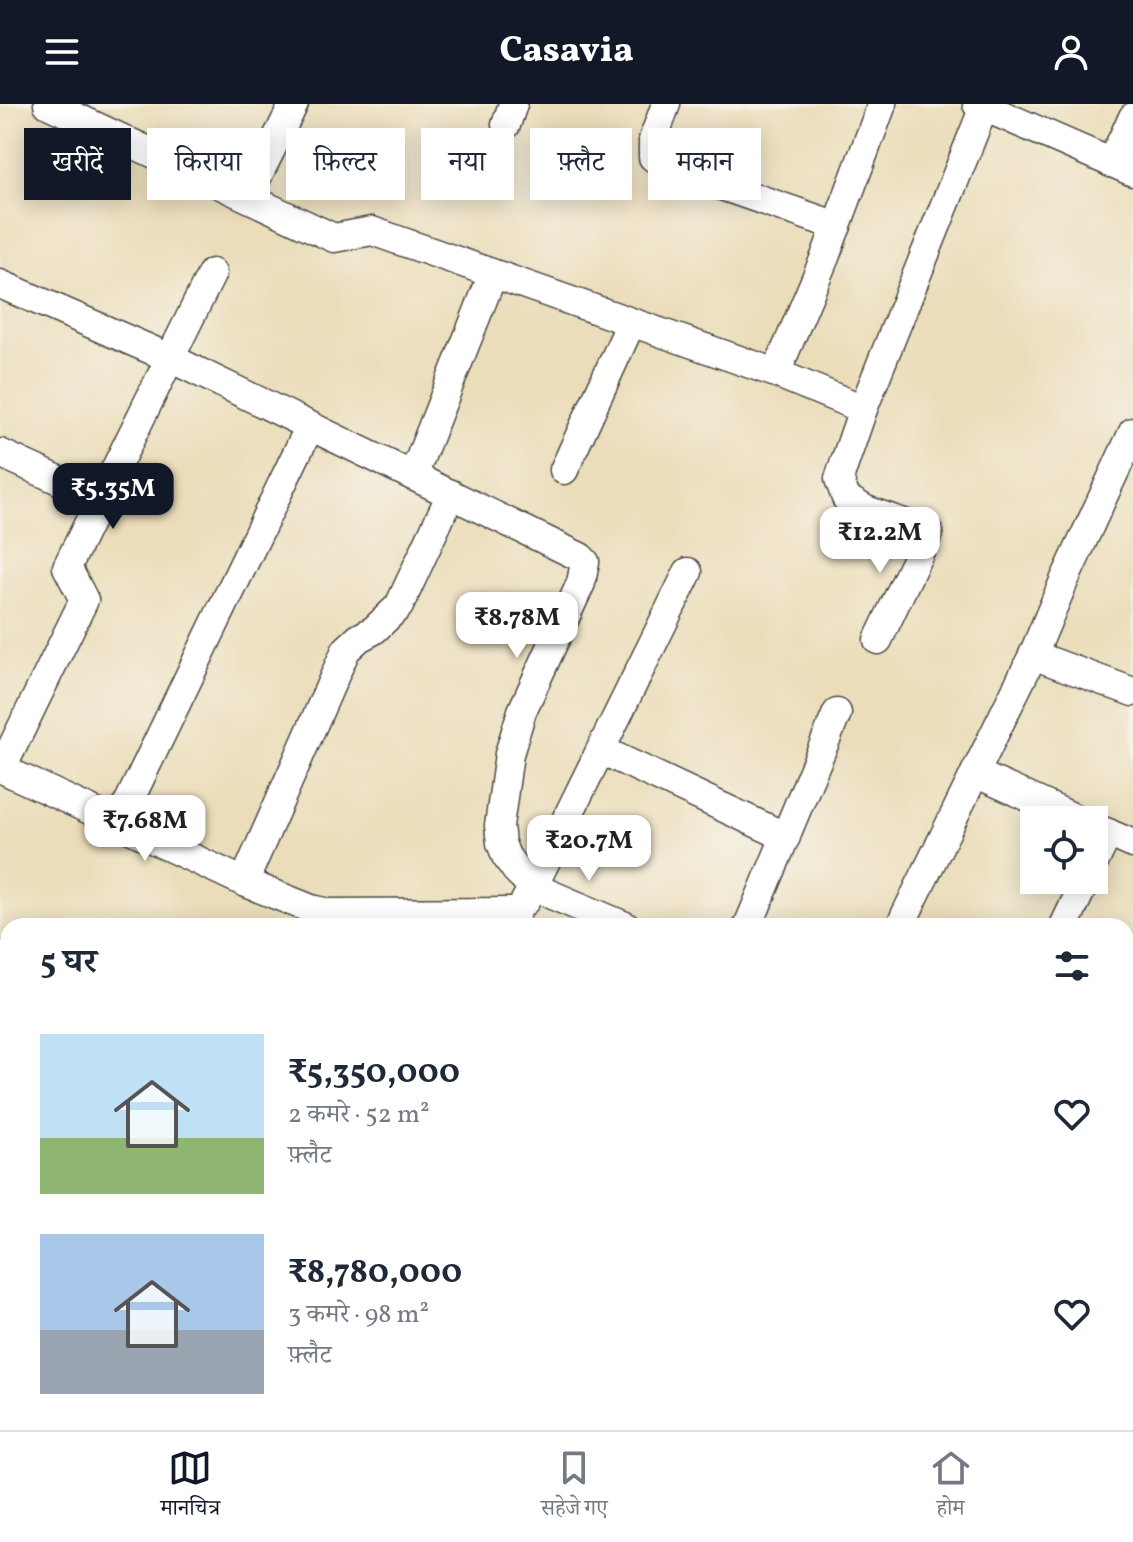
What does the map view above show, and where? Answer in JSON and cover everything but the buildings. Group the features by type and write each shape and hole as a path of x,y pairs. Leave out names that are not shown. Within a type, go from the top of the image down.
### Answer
{"street":[{"path":"48,104 88,112 147,144"},
{"path":"270,151 294,104"},
{"path":"666,104 653,140 653,157 667,167 837,226"},
{"path":"776,373 837,226 882,104"},
{"path":"878,640 929,532 866,510 846,498 839,479 863,409 981,106 1122,168 1133,117"},
{"path":"253,200 334,238 372,231 776,373 863,409"},
{"path":"212,273 67,567 84,600 1,768 244,882 311,909 329,913 483,918"},
{"path":"413,476 493,274"},
{"path":"0,284 170,358 585,562 581,583 522,711 509,754 499,826 506,856 533,887 606,918"},
{"path":"564,470 631,323"},
{"path":"119,822 310,426"},
{"path":"904,918 1033,655 1133,432"},
{"path":"0,453 100,499"},
{"path":"244,882 346,650 374,630 399,606 451,494"},
{"path":"515,918 533,887 688,572"},
{"path":"1033,655 1133,692"},
{"path":"751,918 837,713"},
{"path":"601,750 786,837"},
{"path":"975,773 1048,806"},
{"path":"1068,918 1079,894"}]}
